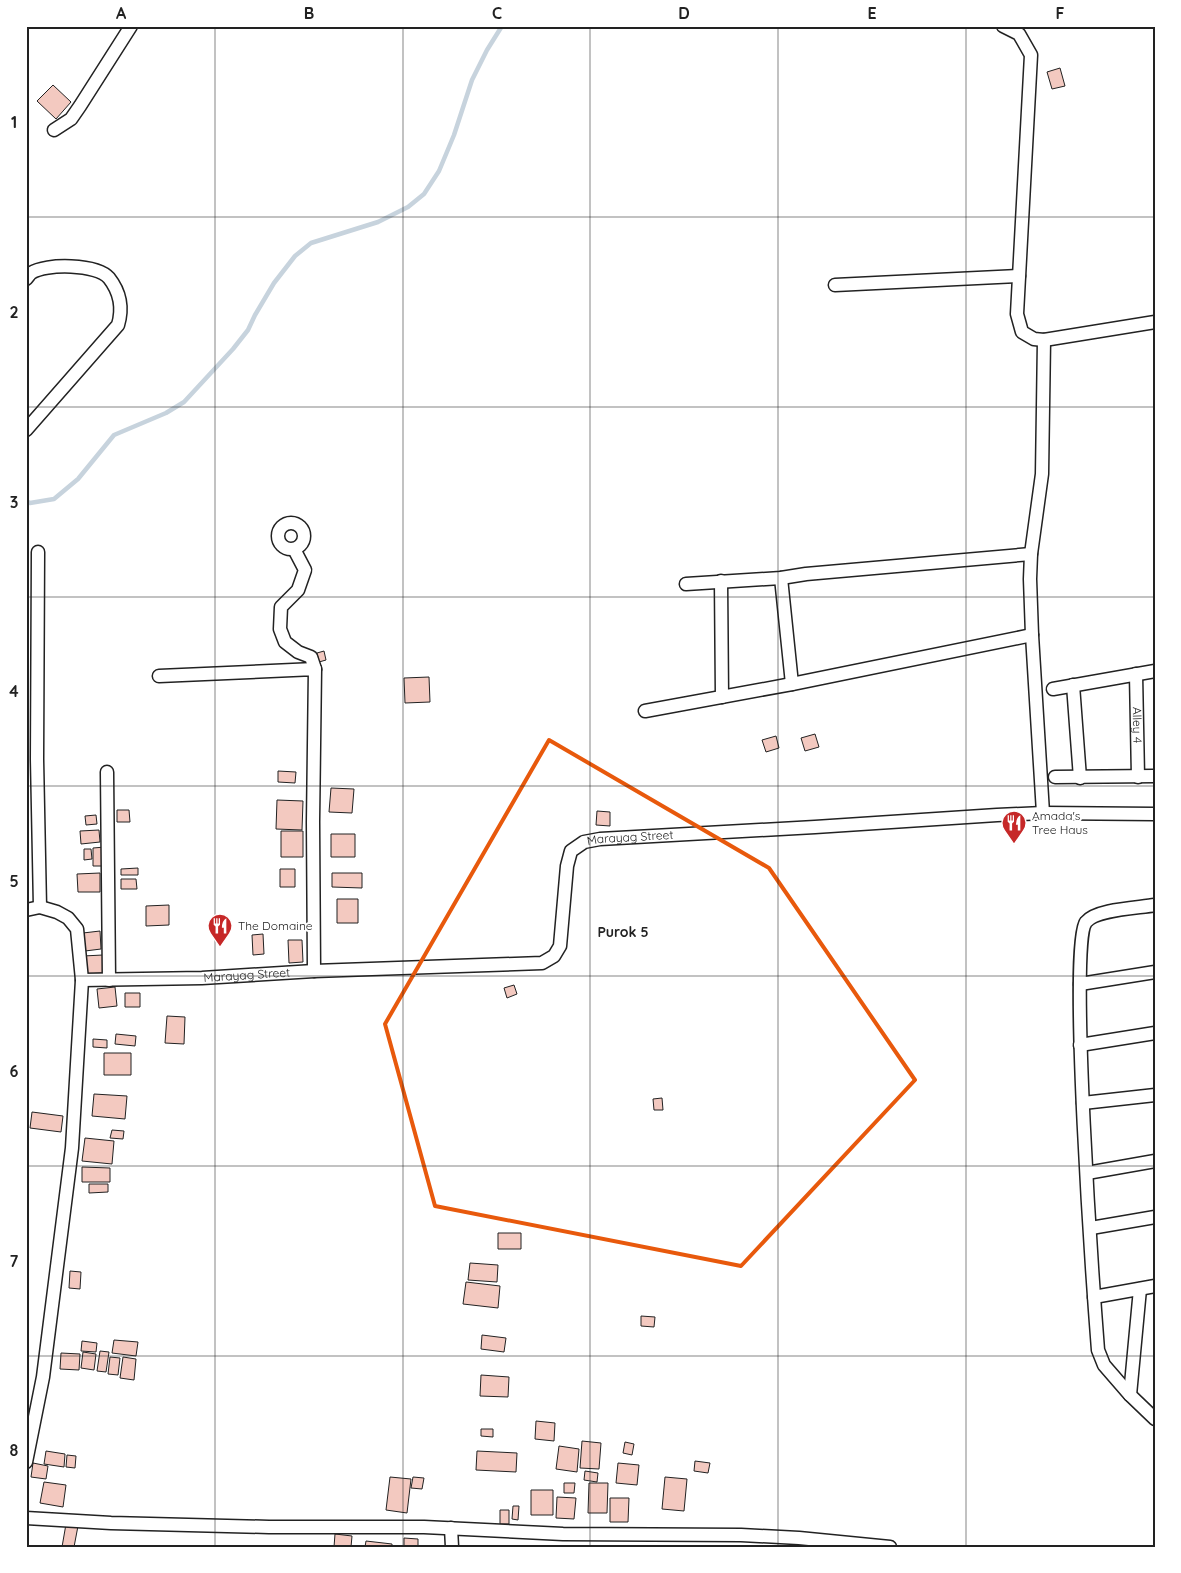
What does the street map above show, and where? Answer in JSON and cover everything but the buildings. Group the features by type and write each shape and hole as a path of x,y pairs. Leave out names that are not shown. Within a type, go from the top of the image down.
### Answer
{"street":[{"path":"54,130 71,119 131,26"},
{"path":"1003,26 1019,34 1031,55 1017,314 1022,332 1034,339 1044,340 1155,322"},
{"path":"26,279 32,272 60,266 87,267 108,277 119,297 122,311 118,325 26,430"},
{"path":"836,286 1019,276"},
{"path":"1043,813 1032,635 1031,554 1042,474 1044,340"},
{"path":"294,549 305,570 298,590 282,607 280,629 285,642 298,652 312,657 315,669 314,971"},
{"path":"38,552 32,598 32,838 40,908"},
{"path":"686,584 781,578 806,574 1031,554"},
{"path":"781,578 792,684"},
{"path":"721,581 722,697"},
{"path":"645,712 1032,635"},
{"path":"159,676 315,669"},
{"path":"1053,689 1155,671"},
{"name":"Alley 4","path":"1136,674 1138,777"},
{"path":"1073,685 1080,778"},
{"path":"107,772 109,980"},
{"path":"1055,777 1155,776"},
{"name":"Marayag Street","path":"82,980 202,978 314,971 542,963 554,956 560,946 567,866 571,851 584,842 600,839 1043,813 1155,814"},
{"path":"1155,905 1096,914 1085,922 1081,934 1080,984 1080,1045 1098,1350 1104,1365 1130,1395 1155,1419"},
{"path":"26,910 40,908 57,912 68,918 77,928 82,980 72,1148 43,1377 26,1462"},
{"path":"1080,984 1155,972"},
{"path":"1080,1045 1155,1033"},
{"path":"1083,1103 1155,1095"},
{"path":"1087,1173 1155,1161"},
{"path":"1090,1228 1155,1217"},
{"path":"1094,1297 1155,1286"},
{"path":"1130,1395 1140,1288"},
{"path":"26,1518 110,1523 269,1527 424,1527 563,1534 741,1536 799,1538 890,1547"},
{"path":"451,1528 452,1547"}],"highlighted area":[{"path":"549,740 769,868 915,1080 741,1266 435,1206 385,1024"}],"waterway":[{"path":"26,501 30,503 54,499 78,479 114,435 166,413 184,402 233,349 248,330 274,283 295,256 311,243 378,222 408,207 424,194 439,171 454,135 472,80 502,26"}],"place":[{"name":"Amada's Tree Haus","path":"1014,844"},
{"name":"The Domaine","path":"220,947"}],"district":[{"name":"Purok 5","path":"623,932"}]}
